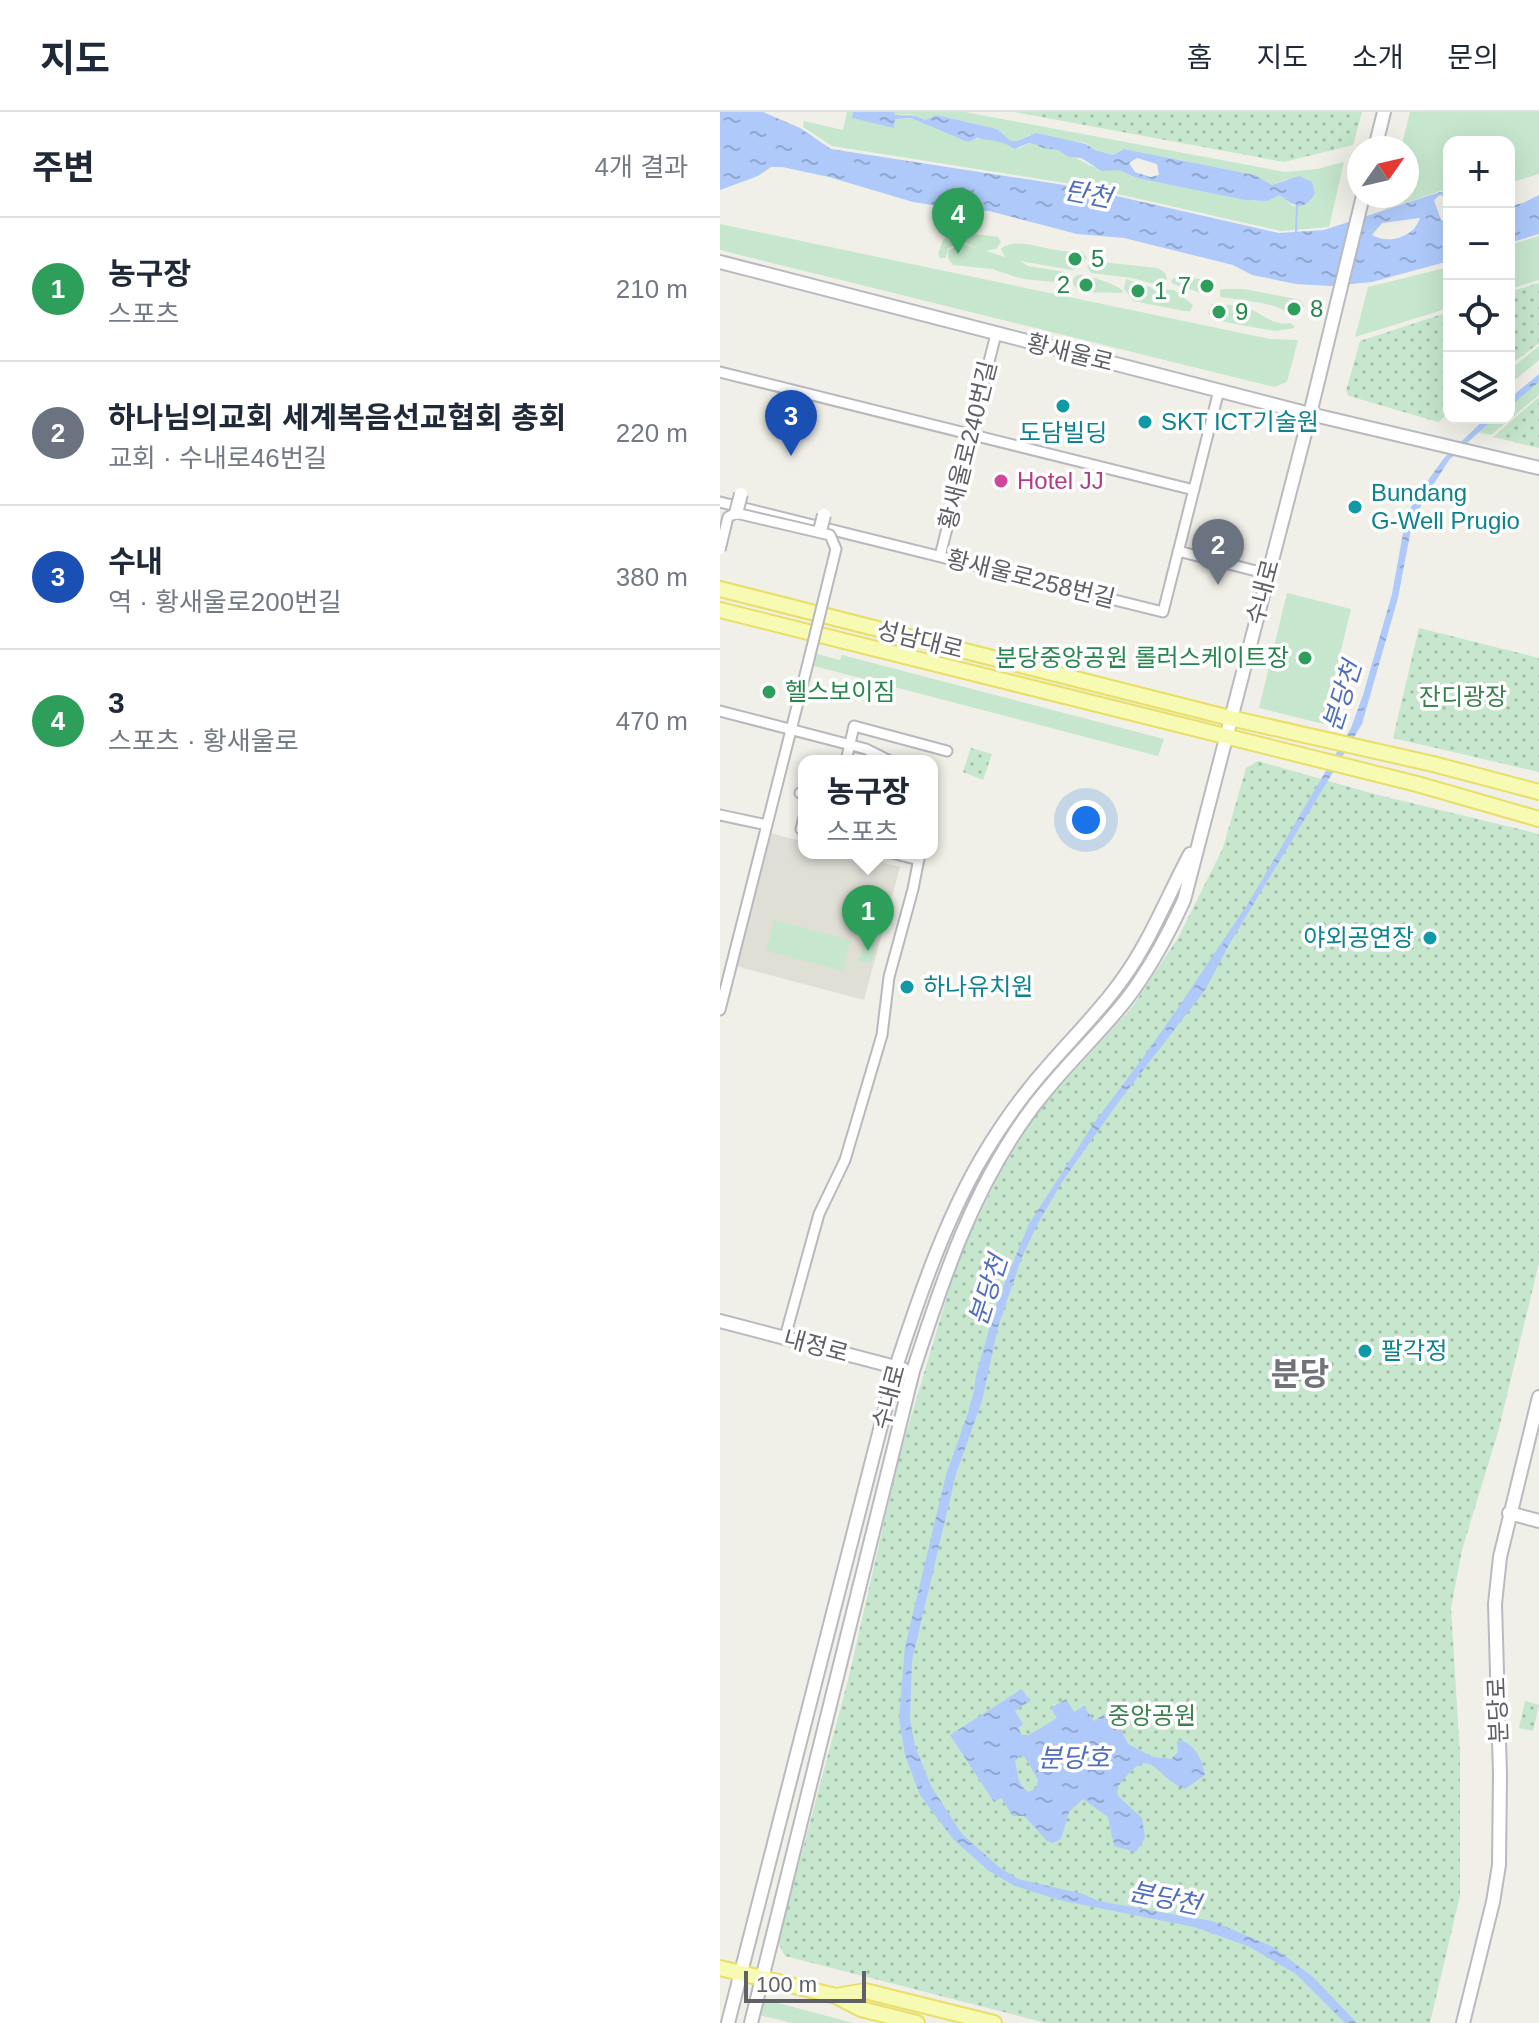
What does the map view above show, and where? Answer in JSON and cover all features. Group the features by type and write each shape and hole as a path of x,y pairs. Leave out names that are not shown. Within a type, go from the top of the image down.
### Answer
{"main road":[{"path":"1377,136 1384,112"},
{"name":"수내로","path":"751,2023 913,1371 942,1279 982,1186 1030,1110 1120,1007 1156,957 1184,900 1360,208"},
{"name":"황새울로","path":"720,262 1310,414 1539,468"},
{"path":"736,513 741,494"},
{"path":"820,531 824,515"},
{"name":"성남대로","path":"720,589 1230,718 1433,764 1539,792"},
{"name":"성남대로","path":"720,610 1417,784 1539,819"},
{"name":"수내로","path":"728,2023 896,1367 940,1248 982,1157 1022,1097 1125,976 1199,837"},
{"name":"내정로","path":"720,1321 913,1371"},
{"name":"분당로","path":"1463,2023 1499,1865 1495,1604 1500,1557 1539,1397"},
{"path":"1509,1513 1539,1521"},
{"path":"720,1968 836,1996 861,2009 917,2023"},
{"path":"836,1996 865,1991 994,2023"}],"street":[{"name":"황새울로240번길","path":"940,556 996,334"},
{"path":"720,372 1194,490"},
{"name":"황새울로258번길","path":"720,502 1163,612 1219,390"},
{"path":"720,550 728,517 736,513 820,531 830,535 836,549 720,1010"},
{"path":"1178,551 1268,574"},
{"path":"720,711 850,744 880,755"},
{"path":"847,755 854,726 947,751"},
{"path":"720,815 767,825"},
{"path":"785,1337 819,1214 845,1160 882,1035 889,977 918,859"}],"shaded area":[{"path":"771,833 798,840 798,859 870,859 900,867 864,1000 736,966"}],"green space":[{"path":"847,112 853,112 853,118 894,127 895,119 911,118 968,141 992,140 1016,149 1031,143 1039,144 1062,151 1093,167 1120,170 1137,178 1255,201 1279,195 1293,206 1297,206 1287,179 1272,185 1255,175 1124,149 1113,155 1095,150 1086,143 1030,135 1011,141 997,129 941,116 926,120 909,114 894,115 894,112 965,112 1285,172 1344,162 1329,227 1281,231 1078,185 832,146 803,127 804,121 843,130"},
{"path":"1015,112 1362,112 1355,136 1347,136 1347,146 1284,162"},
{"path":"1410,112 1539,112 1539,174 1515,181 1515,136 1443,136 1443,191 1419,198 1419,136 1404,136"},
{"path":"720,224 1270,339 1298,340 1287,382 1274,387 720,250"},
{"path":"952,231 998,237 1001,242 996,249 985,251 960,241 948,248 946,258 940,258 938,254 943,240"},
{"path":"1539,236 1539,280 1515,287 1515,280 1515,243"},
{"path":"961,243 1005,257 1001,249 1020,244 1059,251 1082,251 1087,258 1072,270 1020,261 1028,266 1065,272 1069,277 1064,283 1023,279 992,269 953,265 948,251"},
{"path":"1092,261 1158,268 1167,279 1158,285 1091,273 1087,266"},
{"path":"1443,268 1443,310 1355,337 1368,287"},
{"path":"1077,275 1101,280 1123,291 1079,292 1073,284"},
{"path":"1175,277 1208,278 1216,286 1205,294 1171,281"},
{"path":"1126,279 1156,289 1174,290 1193,305 1190,311 1184,311 1133,301 1124,289"},
{"path":"1539,283 1539,343 1515,361 1515,352 1515,290"},
{"path":"1244,289 1296,299 1304,306 1300,314 1293,317 1270,305 1220,297 1220,290"},
{"path":"1212,304 1247,308 1273,321 1291,323 1295,328 1275,331 1214,320 1208,313"},
{"path":"1443,314 1443,418 1438,422 1349,396 1346,391 1360,341"},
{"path":"1539,346 1539,360 1515,380 1515,365"},
{"path":"1539,376 1539,395 1515,415 1515,397"},
{"path":"1539,397 1539,448 1493,437 1508,424 1515,424 1515,418"},
{"path":"1483,424 1504,424 1491,435 1474,431"},
{"name":"분당중앙공원 롤러스케이트장","path":"1287,593 1351,609 1323,724 1259,708"},
{"name":"잔디광장","path":"1419,628 1539,658 1539,772 1393,738"},
{"path":"817,654 840,660 842,655 1164,739 1158,756 814,666"},
{"path":"971,748 992,754 983,780 963,772"},
{"name":"중앙공원","path":"1258,761 1374,794 1539,834 1539,1263 1498,1432 1462,1550 1451,1608 1460,1754 1460,1895 1430,2023 1046,2023 785,1956 778,1942 849,1676 899,1457 959,1256 1001,1171 1037,1112 1133,1006 1178,938 1223,848 1246,768"},
{"path":"774,920 850,940 843,971 766,951"},
{"path":"865,938 877,941 871,964 859,961"},
{"path":"1525,1701 1539,1705 1533,1731 1519,1728"},
{"path":"767,2000 853,2023 792,2023 759,2015 762,2004"}],"water":[{"name":"탄천","path":"720,112 763,112 800,128 831,149 1077,187 1279,233 1324,230 1391,208 1419,208 1419,199 1443,192 1443,196 1434,200 1443,220 1443,263 1372,282 1330,286 1296,284 1252,275 1233,265 1124,238 1077,234 989,211 913,202 829,177 782,167 771,167 758,176 720,190","holes":["1420,218 1412,230 1393,239 1372,235 1382,223"]},
{"path":"853,112 894,112 895,115 926,120 936,115 997,129 1011,141 1036,133 1086,144 1113,155 1124,149 1255,175 1272,185 1299,176 1312,182 1315,193 1306,204 1298,206 1279,195 1267,201 1245,200 1137,178 1119,170 1102,171 1081,158 1069,157 1058,150 1035,144 1029,143 1015,149 1000,142 977,138 968,142 911,118 895,119 894,128 852,118","holes":["1137,158 1157,164 1159,175 1150,177 1135,172 1129,163"]},
{"path":"1539,195 1539,234 1515,241 1515,205"},
{"path":"1539,374 1539,382 1515,402 1515,394"},
{"path":"1480,424 1488,424 1449,460 1423,501 1411,529 1398,598 1362,724 1205,990 1064,1179 1022,1257 998,1327 982,1401 956,1474 912,1660 910,1720 915,1746 931,1786 962,1834 999,1867 1018,1879 1083,1894 1098,1901 1212,1921 1273,1947 1313,1977 1357,2023 1345,2023 1296,1974 1248,1946 1194,1927 1059,1900 1015,1886 989,1871 953,1839 920,1795 905,1755 899,1718 905,1647 946,1475 973,1399 976,1375 998,1299 1029,1224 1094,1123 1232,931 1351,728 1392,594 1405,522 1419,493 1444,458"},
{"name":"분당호","path":"1022,1689 1030,1701 1015,1711 1023,1724 1018,1728 1022,1735 1029,1735 1057,1718 1051,1708 1066,1699 1074,1712 1084,1706 1094,1721 1111,1710 1128,1744 1153,1757 1171,1759 1178,1752 1177,1742 1185,1742 1197,1754 1205,1775 1185,1789 1146,1763 1129,1773 1117,1788 1118,1796 1142,1818 1145,1838 1136,1852 1114,1846 1108,1817 1083,1799 1069,1812 1061,1839 1053,1843 1047,1841 1024,1816 1013,1816 1001,1798 994,1802 950,1735","holes":["1020,1755 1025,1757 1038,1780 1036,1788 1029,1792 1020,1783 1015,1761"]}],"waterway":[{"path":"1296,233 1297,206"},
{"name":"분당천","path":"1185,999 1244,911"},
{"name":"분당천","path":"970,1408 974,1395"}],"place":[{"name":"3","path":"958,254"},
{"name":"5","path":"1075,259"},
{"name":"2","path":"1086,285"},
{"name":"7","path":"1207,286"},
{"name":"1","path":"1138,291"},
{"name":"8","path":"1294,309"},
{"name":"9","path":"1219,312"},
{"name":"도담빌딩","path":"1063,406"},
{"name":"SKT ICT기술원","path":"1145,422"},
{"name":"수내","path":"791,456"},
{"name":"Hotel JJ","path":"1001,481"},
{"name":"Bundang G-Well Prugio","path":"1355,507"},
{"name":"하나님의교회 세계복음선교협회 총회","path":"1218,585"},
{"name":"분당중앙공원 롤러스케이트장","path":"1305,658"},
{"name":"헬스보이짐","path":"769,692"},
{"name":"야외공연장","path":"1430,938"},
{"name":"농구장","path":"868,951"},
{"name":"하나유치원","path":"907,987"},
{"name":"팔각정","path":"1365,1351"}],"district":[{"name":"분당","path":"1300,1374"}]}
